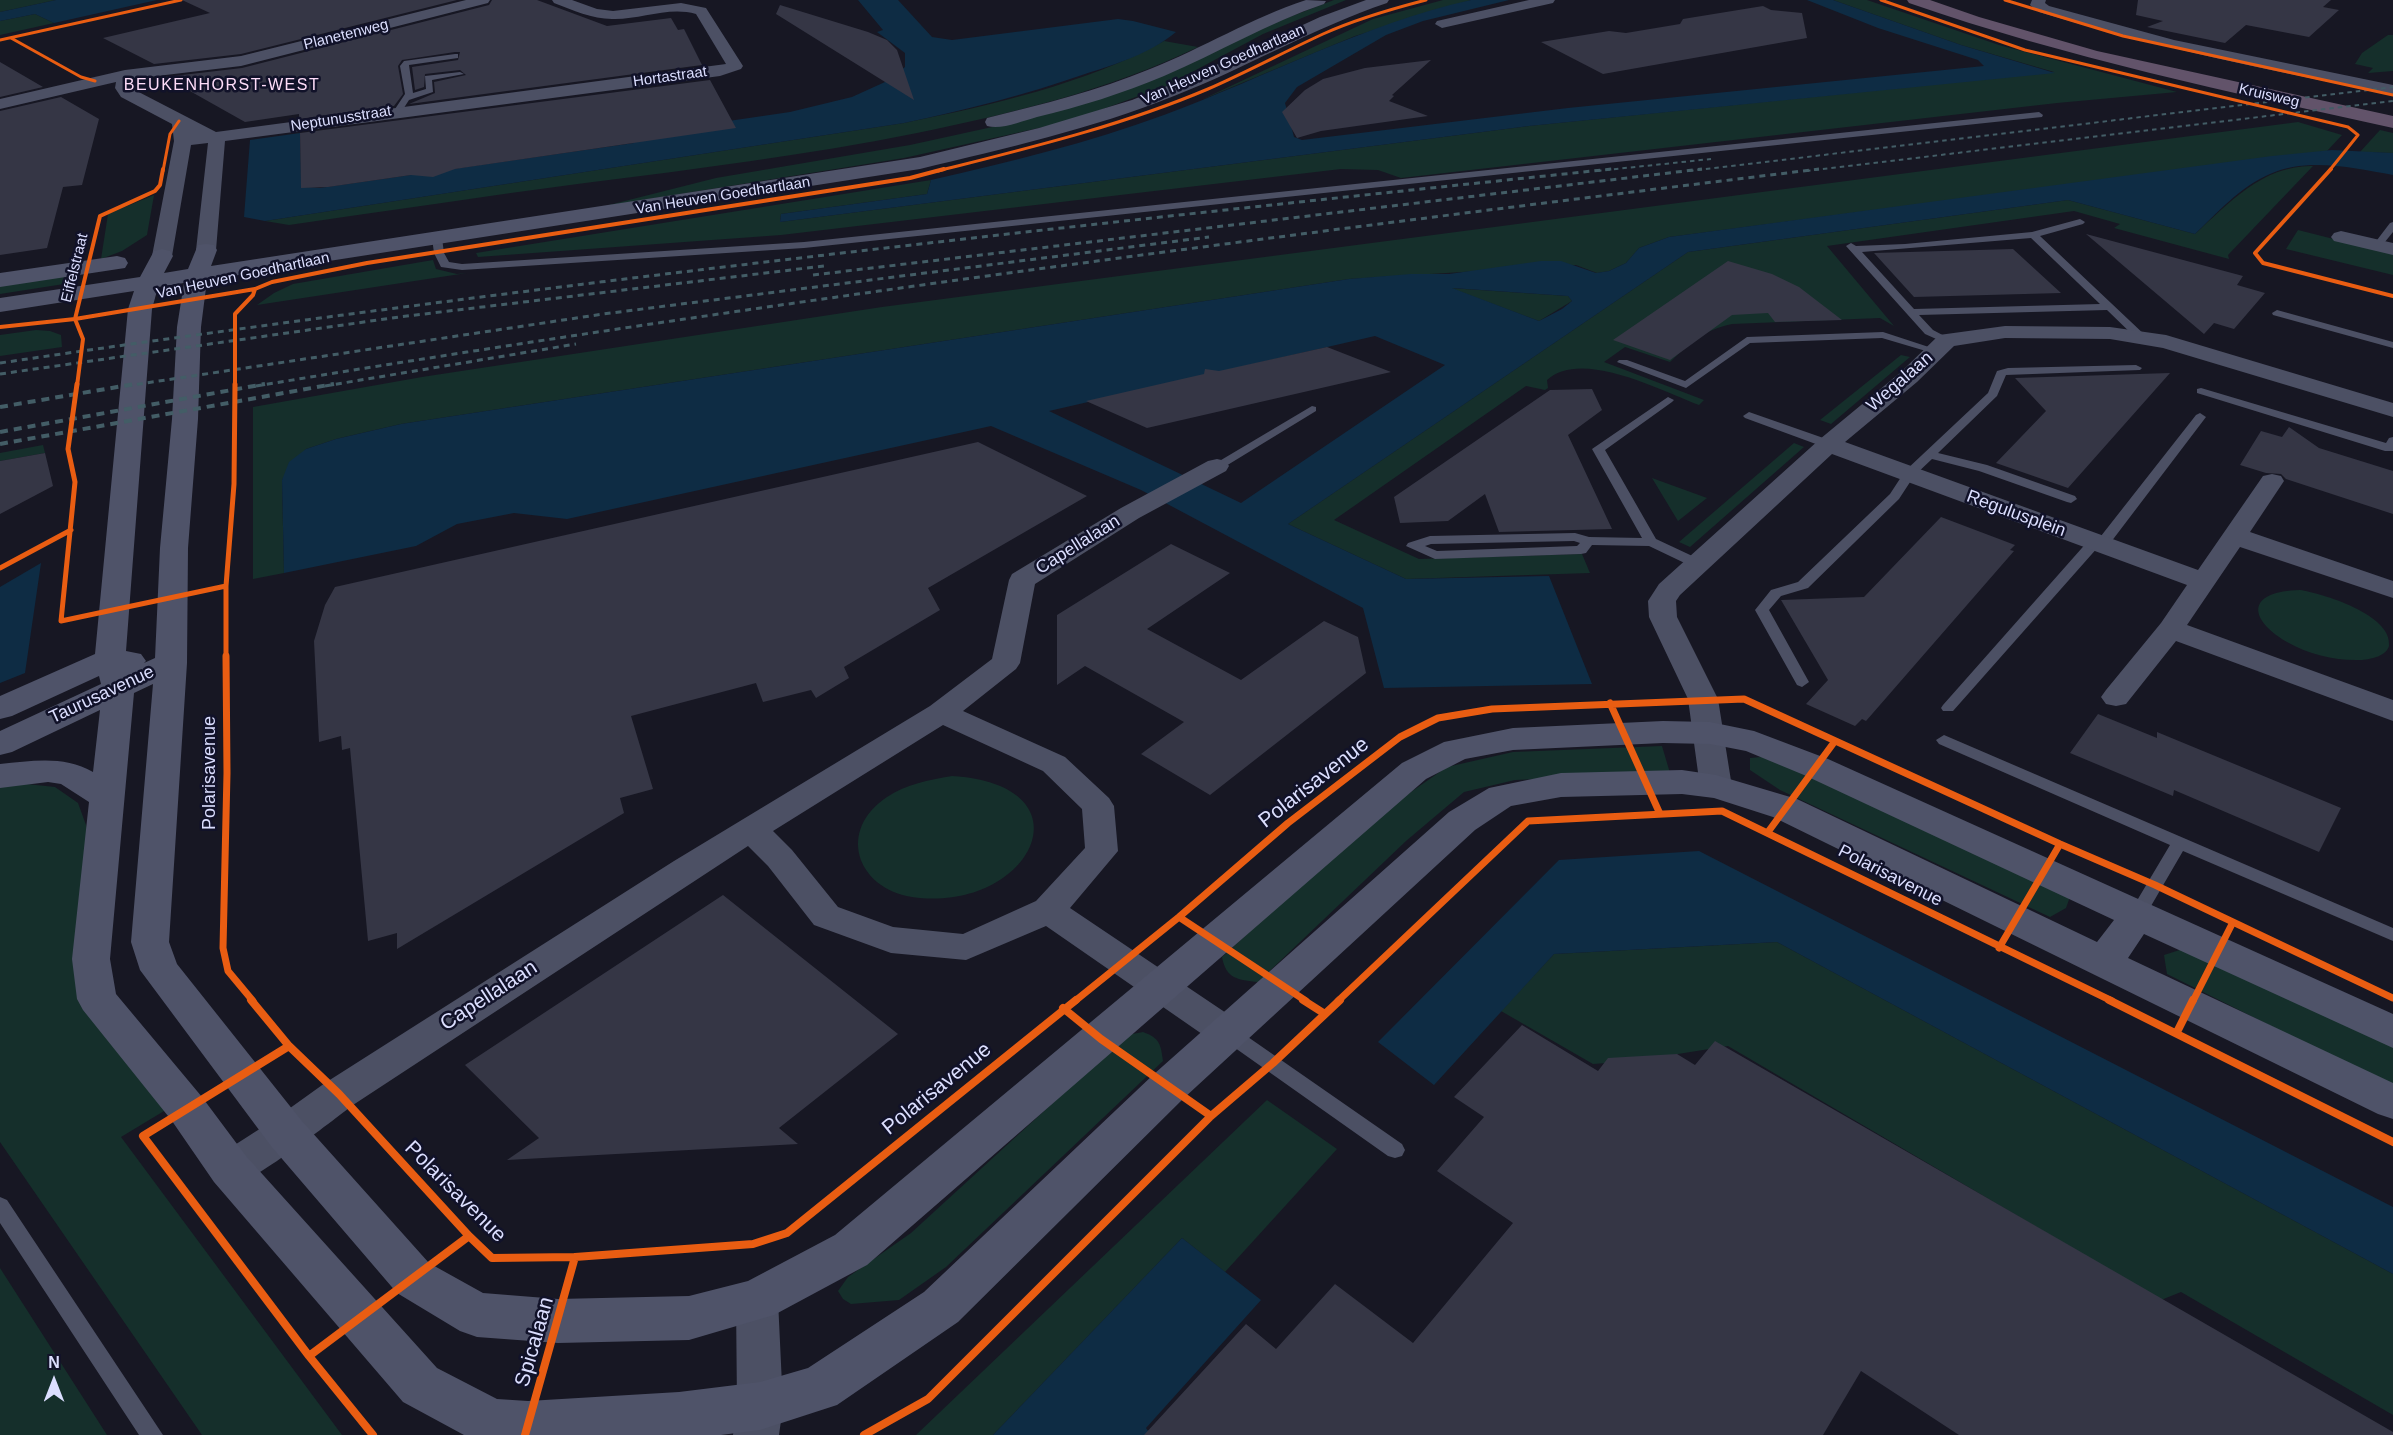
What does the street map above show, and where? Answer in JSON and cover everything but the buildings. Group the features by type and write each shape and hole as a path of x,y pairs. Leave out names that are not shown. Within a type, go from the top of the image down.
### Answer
{"highway":[{"name":"Kruisweg","path":"1915,0 2055,45 2150,69 2393,122"},
{"name":"Kruisweg","path":"1984,4 2156,53 2393,106"}],"main road":[{"name":"Van Heuven Goedhartlaan","path":"975,127 1029,114 1126,84 1180,62 1262,21 1320,0"},
{"name":"Van Heuven Goedhartlaan","path":"0,280 162,256 202,262 437,238 920,163 1039,135 1108,115 1169,92 1301,29 1381,0"},
{"name":"Van Heuven Goedhartlaan","path":"0,305 149,282 202,262 229,246"},
{"name":"Polarisavenue","path":"162,256 149,282 140,309 106,796 91,959 97,999 187,1109 230,1169 420,1385 492,1423 528,1426 679,1416 758,1421 820,1388 941,1307 1168,1086 1462,821 1501,796 1561,785 1609,782 1682,782 1716,787 1785,808 2393,1102"},
{"path":"202,262 189,327 185,419 174,548 171,663 150,942 160,970 286,1133 413,1278 477,1315 558,1321 689,1318 757,1300 851,1250 1414,771 1456,750 1513,739 1664,732 1710,733 1754,742 1816,767 2393,1032"},
{"name":"Taurusavenue","path":"0,709 114,674 171,663"},
{"name":"Taurusavenue","path":"0,744 114,674"},
{"path":"0,776 48,771 70,774 106,796"},
{"path":"2104,963 2138,914"}],"street":[{"name":"Planetenweg","path":"0,104 125,75 241,62 483,0"},
{"name":"Hortastraat","path":"401,106 709,72 735,66 701,10 696,8 610,15 559,0"},
{"path":"1442,24 1548,0"},
{"name":"Kruisweg","path":"2039,0 2037,5 2044,9 2112,28 2218,54 2393,90"},
{"path":"125,75 123,88 127,94 179,121 205,130 217,142 202,262"},
{"name":"Neptunusstraat","path":"183,141 401,106"},
{"path":"162,256 183,141 179,121"},
{"path":"2341,237 2385,248"},
{"name":"Wegalaan","path":"1716,787 1710,733 1703,699 1663,616 1662,601 1669,590 1828,444 1909,377 1941,345 2005,332 2110,333 2166,342 2393,410"},
{"name":"Regulusplein","path":"1828,444 2204,582"},
{"name":"Capellalaan","path":"230,1169 286,1133 339,1094 751,829 941,714 1006,663 1022,580 1130,513 1217,466"},
{"path":"2116,697 2171,629 2272,481"},
{"path":"2235,536 2393,590"},
{"path":"2171,629 2393,711"},
{"path":"751,829 780,858 826,916 891,940 966,947 1048,910 1102,850 1098,806 1054,764 941,714"},
{"path":"1048,910 1228,1034"},
{"path":"757,1300 758,1421"}],"lane":[{"path":"401,106 430,90 428,78 459,70 405,72 404,66 407,63 455,56"},
{"name":"Neptunusstraat","path":"401,106 409,94 405,72"},
{"path":"437,238 439,253 445,266 462,267 804,245 2039,115"},
{"path":"1941,345 1852,246 1905,247 2033,235 2080,222"},
{"path":"2385,248 2393,225"},
{"path":"2033,235 2143,339"},
{"path":"1911,312 2111,307"},
{"path":"2277,313 2393,345"},
{"path":"1623,362 1686,385 1747,340 1883,335 1941,345"},
{"path":"1802,682 1762,610 1776,593 1803,585 1895,496 1909,474 1993,394 2001,373 2136,368"},
{"path":"2201,391 2392,446"},
{"path":"1651,542 1598,450 1668,400"},
{"path":"1217,466 1312,409"},
{"path":"1749,416 1828,444"},
{"path":"1948,708 2094,543 2106,538 2200,417"},
{"path":"1929,454 1983,468 2071,499"},
{"path":"1588,541 1581,550 1435,555 1413,546 1430,540 1575,537 1588,541 1651,542 1698,564"},
{"path":"1944,740 2393,935"},
{"path":"2138,914 2180,843"},
{"path":"1228,1034 1395,1150"},
{"path":"0,1206 152,1435"}],"green space":[{"path":"0,0 56,0 0,12"},
{"path":"1334,0 1346,0 1263,34 1166,86 1070,121 904,158 605,206 716,178 910,145 1015,122"},
{"path":"1443,0 1471,0 1355,36 1201,100 1373,19"},
{"path":"1833,0 1867,0 1999,45 2177,92 2057,103 1401,178 1378,170 1341,169 781,235 478,257 476,253 931,180 927,194 781,214 780,222 1529,126 2054,72 1961,45"},
{"path":"35,14 54,23 0,35 0,21"},
{"path":"2388,35 2393,35 2393,71 2368,73 2373,68 2355,64 2362,53"},
{"path":"1164,41 1198,47 1096,88 1025,108 917,133 751,161 289,225 265,221 904,123 971,109 1070,81 1134,56"},
{"path":"2298,122 2342,135 2327,151 1669,237 1639,248 1626,263 1609,271 1597,273 1576,265 1349,279 401,424 336,439 306,449 282,480 284,573 253,579 253,407 422,377 882,307"},
{"path":"2380,130 2393,133 2393,153 2360,152"},
{"path":"2313,166 2228,255 2229,259 2114,228 2120,224 2074,211 1827,246 1894,326 1880,318 1732,324 1698,338 1670,362 1625,347 1604,362 1704,400 1699,405 1644,382 1600,370 1580,368 1562,371 1547,380 1548,388 1545,390 1526,386 1334,520 1419,559 1582,554 1590,573 1406,579 1288,524 1688,252 2068,200 2195,234 2234,199 2263,179 2295,167"},
{"path":"154,195 147,235 122,251 101,259 108,214"},
{"path":"2298,230 2393,254 2393,275 2286,249"},
{"path":"433,260 436,269 457,274 467,273 257,305 293,284"},
{"path":"65,276 64,284 0,294 0,286"},
{"path":"1450,288 1568,296 1572,301 1539,321"},
{"path":"36,330 61,335 62,347 0,356 0,335"},
{"path":"1901,355 1910,357 1831,424 1820,420"},
{"path":"1794,443 1804,447 1690,547 1679,542"},
{"path":"43,445 45,453 0,461 0,453"},
{"path":"1652,478 1707,498 1678,521"},
{"path":"2300,590 2338,601 2368,615 2380,624 2387,635 2389,646 2382,655 2362,660 2314,654 2287,642 2273,633 2264,623 2259,615 2259,607 2262,600 2271,595 2283,591"},
{"path":"1662,746 1670,773 1515,780 1464,792 1406,841 1258,982 1239,979 1226,970 1222,957 1372,819 1447,767 1513,752"},
{"path":"1772,756 2071,894 2066,908 2050,917 1780,790 1750,770 1750,758"},
{"path":"952,776 996,784 1023,801 1034,823 1030,846 1015,869 989,887 954,897 912,897 893,891 877,882 866,870 860,856 858,841 862,825 871,810 902,789"},
{"path":"17,783 55,787 78,803 90,836 78,972 169,1108 121,1137 342,1435 202,1435 0,1142 0,786"},
{"path":"1777,942 2393,1274 2393,1415 2181,1292 2161,1300 1728,1046 1634,1061 1593,1064 1501,1011 1554,954"},
{"path":"2186,948 2393,1044 2393,1087 2167,974 2164,955"},
{"path":"1143,1032 1159,1043 1163,1061 946,1267 899,1300 851,1304 843,1299 838,1291 848,1277 911,1233 1127,1035"},
{"path":"1267,1100 1337,1149 1225,1272 1182,1238 993,1435 916,1435"},
{"path":"0,1268 107,1435 0,1435"}],"water":[{"path":"56,0 157,0 54,23 35,14 0,21 0,12"},
{"path":"858,0 898,0 932,37 952,40 1118,19 1176,32 1166,40 1132,58 1063,82 904,123 265,221 244,217 250,140 300,133 301,182 306,187 320,188 634,143 633,135 790,112 852,97 885,82 905,67 905,53 877,32 883,30"},
{"path":"1471,0 1509,0 1423,21 1386,35 1297,87 1285,103 1294,137 1302,140 1568,108 1984,66 1978,60 1878,28 1807,0 1833,0 1961,45 2055,73 1529,126 780,222 781,214 927,194 931,180 1048,151 1135,125 1354,37 1431,10"},
{"path":"2332,150 2393,153 2393,175 2315,165 2284,169 2249,185 2195,234 2068,200 1688,252 1288,524 1406,579 1549,576 1592,684 1384,688 1363,608 1141,490 991,426 567,519 514,513 457,524 416,546 284,573 282,480 289,462 306,449 336,439 401,424 1349,279 1411,274 1449,274 1541,261 1561,261 1596,273 1609,271 1626,263 1639,248 1669,237 2272,156","holes":["1452,288 1568,296 1572,301 1539,321","1375,336 1445,365 1241,503 1049,411"]},
{"path":"41,563 25,673 0,683 0,587"},
{"path":"1699,851 2393,1207 2393,1274 1777,942 1554,954 1434,1085 1378,1042 1559,860"},
{"path":"1182,1238 1261,1300 1146,1428 1151,1435 993,1435"}],"railway":[{"path":"1689,171 2393,87"},
{"path":"1806,171 2393,101"},
{"path":"1597,171 1711,159"},
{"path":"0,363 402,307 805,257 1612,169"},
{"path":"813,275 1702,169"},
{"path":"256,386 841,296 1819,169"},
{"path":"126,386 603,314 1209,237"},
{"path":"0,374 399,317 824,266"},
{"path":"325,386 576,344"},
{"path":"0,407 135,384"},
{"path":"0,432 265,384"},
{"path":"0,444 334,384"}],"cycle path":[{"path":"0,40 181,0"},
{"path":"0,327 75,319 255,289 272,282 367,263 910,178 1055,141 1137,116 1208,89 1325,33 1390,9 1426,0"},
{"path":"1881,0 2025,50 2348,127 2358,135 2349,149 2255,253 2263,263 2393,296"},
{"path":"2005,0 2123,36 2393,95"},
{"path":"11,38 81,77 95,81"},
{"name":"Eiffelstraat","path":"75,319 100,216 155,191 160,185 170,134 179,121"},
{"path":"75,319 83,339 68,449 75,482 61,621 226,586 234,484 235,314 253,295 255,289"},
{"path":"0,568 71,530"},
{"path":"226,586 227,773 223,948 228,971 289,1046 339,1094 469,1236 492,1258 575,1257 753,1244 787,1233 1179,917 1288,823 1400,737 1438,718 1492,709 1744,699 2060,844 2155,885 2393,998"},
{"path":"1610,703 1660,814"},
{"path":"1768,832 1835,741"},
{"path":"864,1435 928,1399 1211,1116 1273,1063 1528,821 1722,811 1999,948 2177,1032 2393,1142"},
{"path":"1999,948 2060,844"},
{"path":"1179,917 1325,1014"},
{"path":"2177,1032 2233,922"},
{"path":"1063,1008 1101,1039 1211,1116"},
{"path":"289,1046 143,1136 309,1356 373,1435"},
{"path":"309,1356 469,1236"},
{"name":"Spicalaan","path":"525,1435 575,1257"}],"district":[{"name":"BEUKENHORST-WEST","path":"222,86"}]}
